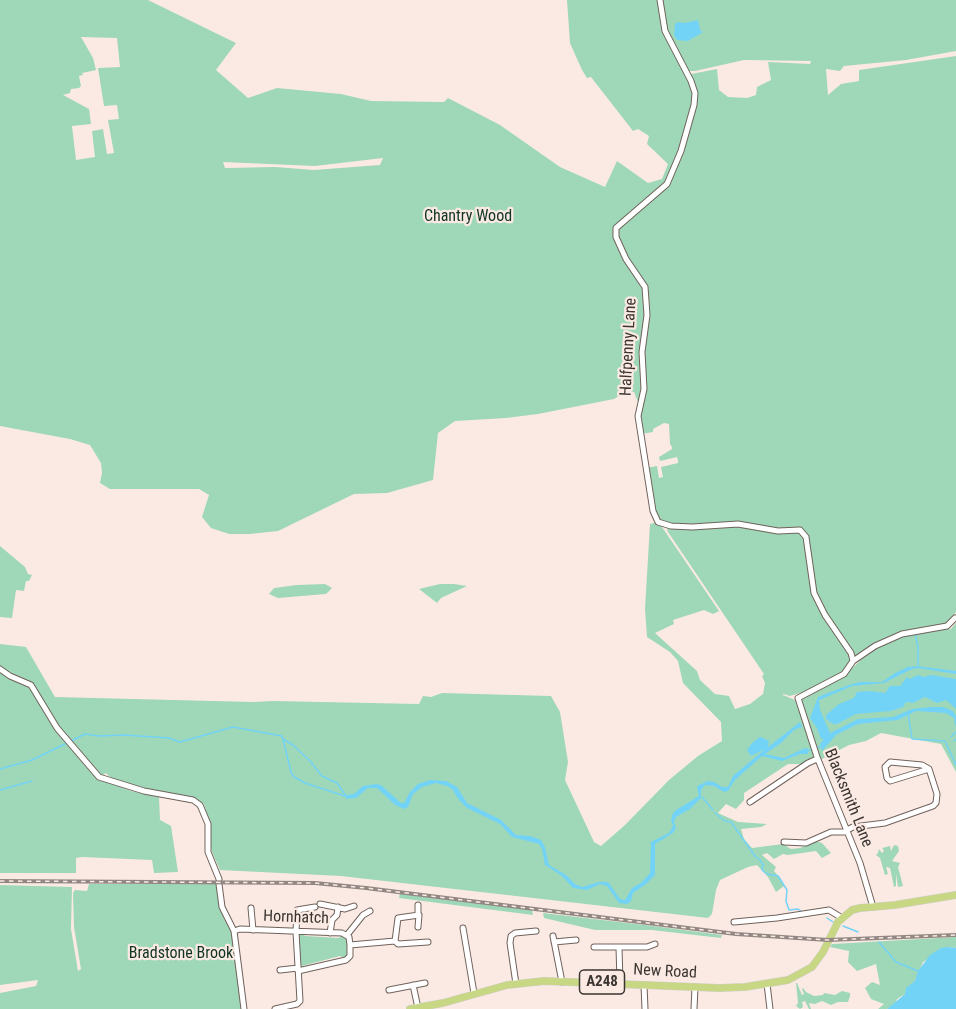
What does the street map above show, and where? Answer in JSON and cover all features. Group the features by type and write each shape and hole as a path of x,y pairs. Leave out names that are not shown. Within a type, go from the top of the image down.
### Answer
{"main road":[{"path":"842,918 856,908 895,905 956,895"},
{"name":"New Road","path":"414,1008 516,984 562,982 745,987 767,984 794,978 807,971 818,960 842,918"}],"street":[{"name":"Halfpenny Lane","path":"660,0 665,31 691,81 695,93 694,105 681,151 667,183 616,228 616,237 626,259 645,287 647,315 642,352 644,388 638,416 653,511 658,522 671,526 738,524 778,531 800,530 806,537 814,593 854,662"},
{"path":"854,662 875,646 902,634 947,626 955,618"},
{"name":"Blacksmith Lane","path":"854,662 844,674 798,698 817,759 859,861 873,907"},
{"path":"0,669 32,685 51,719 99,777 156,794 193,800 200,805 208,824 208,852 219,881 222,907 234,931 244,1009"},
{"path":"750,802 817,759"},
{"path":"784,842 806,843 831,832 885,823 933,806 936,803 937,794 929,769 922,765 890,762 885,767 887,778 890,781 929,769"},
{"path":"274,1009 297,1004 300,1001 297,910 318,905 345,909 354,906"},
{"path":"418,905 418,927"},
{"path":"330,933 332,920 337,915 338,907"},
{"path":"252,908 253,930"},
{"path":"734,922 829,910 842,918"},
{"path":"347,935 363,915 370,911"},
{"path":"395,941 398,918 418,915"},
{"path":"463,928 474,993"},
{"name":"Hornhatch","path":"234,931 347,935 350,945"},
{"path":"516,984 510,943 511,932 536,931"},
{"path":"562,982 554,939 576,940"},
{"path":"280,970 346,960 351,953 350,945 395,941 398,944 428,942"},
{"path":"594,947 647,947 655,944"},
{"path":"619,948 620,983"},
{"path":"389,990 425,983"},
{"path":"767,984 770,1009"},
{"path":"414,985 414,1008"},
{"path":"644,985 645,1009"},
{"path":"694,1009 695,987"}],"green space":[{"name":"Chantry Wood","path":"0,0 148,0 236,43 216,70 248,98 277,88 341,94 371,101 444,102 448,98 500,125 560,167 605,187 617,161 648,183 662,179 668,164 647,144 649,136 638,129 633,131 591,77 587,78 582,70 570,43 567,0 658,0 665,37 686,75 717,69 719,90 728,97 747,98 756,95 757,87 771,80 768,62 810,64 811,61 744,60 689,71 669,39 663,19 662,0 956,0 956,51 906,60 844,66 840,71 826,69 828,95 841,84 859,81 859,70 956,56 956,612 946,624 950,630 956,623 956,772 941,744 881,733 866,741 849,745 820,760 800,700 845,675 865,656 867,652 865,649 856,655 853,654 844,672 813,689 790,696 783,694 795,700 816,758 804,764 788,764 744,793 744,800 736,809 726,804 718,813 738,822 767,824 761,827 741,829 744,839 752,848 783,844 791,849 816,841 822,843 831,853 822,858 816,851 783,854 774,859 767,853 762,855 776,867 774,871 784,886 776,892 768,877 757,865 748,867 720,880 712,914 708,918 341,876 220,870 212,852 209,838 210,825 204,804 192,797 164,793 120,781 111,778 106,773 102,776 80,757 96,777 131,791 159,797 160,820 171,826 178,872 154,873 152,860 82,857 76,858 76,873 0,873 0,644 26,647 55,697 419,704 423,696 431,697 442,693 551,696 560,712 568,762 565,780 594,842 601,846 669,780 698,756 722,741 721,722 683,683 678,661 670,652 647,637 645,609 650,524 660,524 719,611 713,614 704,610 673,620 674,624 655,633 697,671 700,680 715,694 729,696 735,709 750,704 763,694 765,683 762,676 764,674 668,532 670,524 660,521 656,513 646,468 657,466 659,478 663,477 661,467 678,463 678,461 677,457 660,461 659,457 672,449 669,424 664,423 653,429 653,432 641,434 639,418 642,403 638,402 634,392 627,391 614,399 538,414 455,421 438,433 433,480 387,493 354,494 278,531 250,534 229,534 211,528 202,517 209,495 199,489 110,489 100,483 101,463 90,445 0,426","holes":["81,37 117,38 120,67 98,68 104,106 117,105 119,119 108,120 114,153 107,154 103,129 92,131 95,157 76,160 72,126 91,124 89,109 63,95 81,86 79,76 83,75 82,73 96,70 93,58","383,158 380,165 314,170 275,167 225,168 223,162 315,166"]},
{"path":"0,546 25,567 28,574 32,575 29,581 26,581 24,591 16,590 12,618 0,617"},
{"path":"325,584 332,588 326,594 278,598 269,594 274,588"},
{"path":"440,584 467,586 441,598 437,603 419,589"},
{"path":"894,845 898,846 899,851 892,861 900,863 898,867 903,886 898,887 896,874 896,886 894,887 890,868 886,867 888,874 885,875 880,858 876,855 879,849 882,853 884,851 882,848 890,846 891,851"},
{"name":"Bradstone Brook","path":"89,884 217,884 224,919 232,933 243,1009 0,1009 0,993 36,986 38,980 0,985 0,885 72,887 71,929 78,971 81,969 74,927 73,893 75,890 87,891"},
{"path":"400,893 532,910 533,915 399,898"},
{"path":"543,913 722,935 721,938 652,930 595,930 544,918"},
{"path":"298,935 339,938 342,935 347,938 349,954 344,958 340,956 302,966"},
{"path":"956,937 956,948 948,947 923,962 915,981 895,1004 887,1009 878,1009 884,1004 871,999 865,988 872,982 880,985 876,964 857,971 848,962 849,951 830,947 832,944"},
{"path":"796,983 802,995 804,994 803,988 814,996 824,993 835,995 842,991 850,993 850,996 848,1002 831,1005 822,1001 815,1004 809,1003 811,1009 805,1001 802,1002 803,1007 800,1009 796,1006 798,1003"}],"water":[{"path":"698,20 700,30 703,32 688,41 677,40 674,35 675,24"},
{"path":"908,667 956,671 956,674 912,669 884,683 852,686 819,700 820,710 830,733 858,719 893,717 912,709 930,707 943,707 953,711 956,716 956,728 954,718 946,713 916,711 898,720 858,724 836,735 822,751 820,744 824,739 821,739 810,718 818,697 860,682 882,682"},
{"path":"918,675 956,679 956,709 946,700 937,703 925,697 913,703 906,702 903,707 891,711 856,714 837,724 826,719 826,715 839,704 854,698 857,692 885,693 890,686 900,686 907,677 910,679"},
{"path":"800,722 802,727 794,730 765,754 784,758 805,748 808,749 808,754 800,754 782,761 762,756 735,780 728,791 724,792 714,786 705,785 701,790 701,798 690,809 676,817 674,822 676,828 673,833 655,844 655,875 633,893 631,901 627,904 619,903 607,886 600,884 587,890 573,888 562,876 545,865 539,844 512,837 500,824 467,808 447,786 436,783 422,787 413,794 408,807 404,809 395,805 377,788 368,788 356,798 346,799 347,795 354,794 363,786 376,784 381,785 401,803 404,803 418,784 430,780 446,781 457,787 467,803 501,820 516,835 541,840 549,865 566,875 575,884 582,887 606,882 620,899 625,900 632,888 641,883 650,873 651,842 669,833 673,826 671,820 673,813 699,796 697,787 708,781 728,787 733,776 765,749 751,756 747,750 752,743 760,737 769,741 768,747"},
{"path":"941,948 956,948 956,1009 887,1009 905,994 906,988 915,981 918,971 930,955"}],"waterway":[{"path":"915,633 918,668"},
{"path":"908,713 912,739 945,741 956,765"},
{"path":"71,741 85,734 169,738 180,742 233,727 282,736 310,761 322,776 337,783 346,796"},
{"path":"951,737 956,732"},
{"path":"283,739 294,777 305,783 348,797"},
{"path":"0,769 32,760 67,743"},
{"path":"807,751 822,746"},
{"path":"0,790 32,781"},
{"path":"702,797 713,810"},
{"path":"715,813 725,821 731,822 760,860 763,865 762,870 767,874 778,876 787,890 786,901 789,910 801,911"},
{"path":"827,918 833,922"},
{"path":"843,926 858,932"},
{"path":"879,942 896,962 918,971"}],"railway":[{"path":"0,881 315,883 736,934 828,940 956,935"}]}
